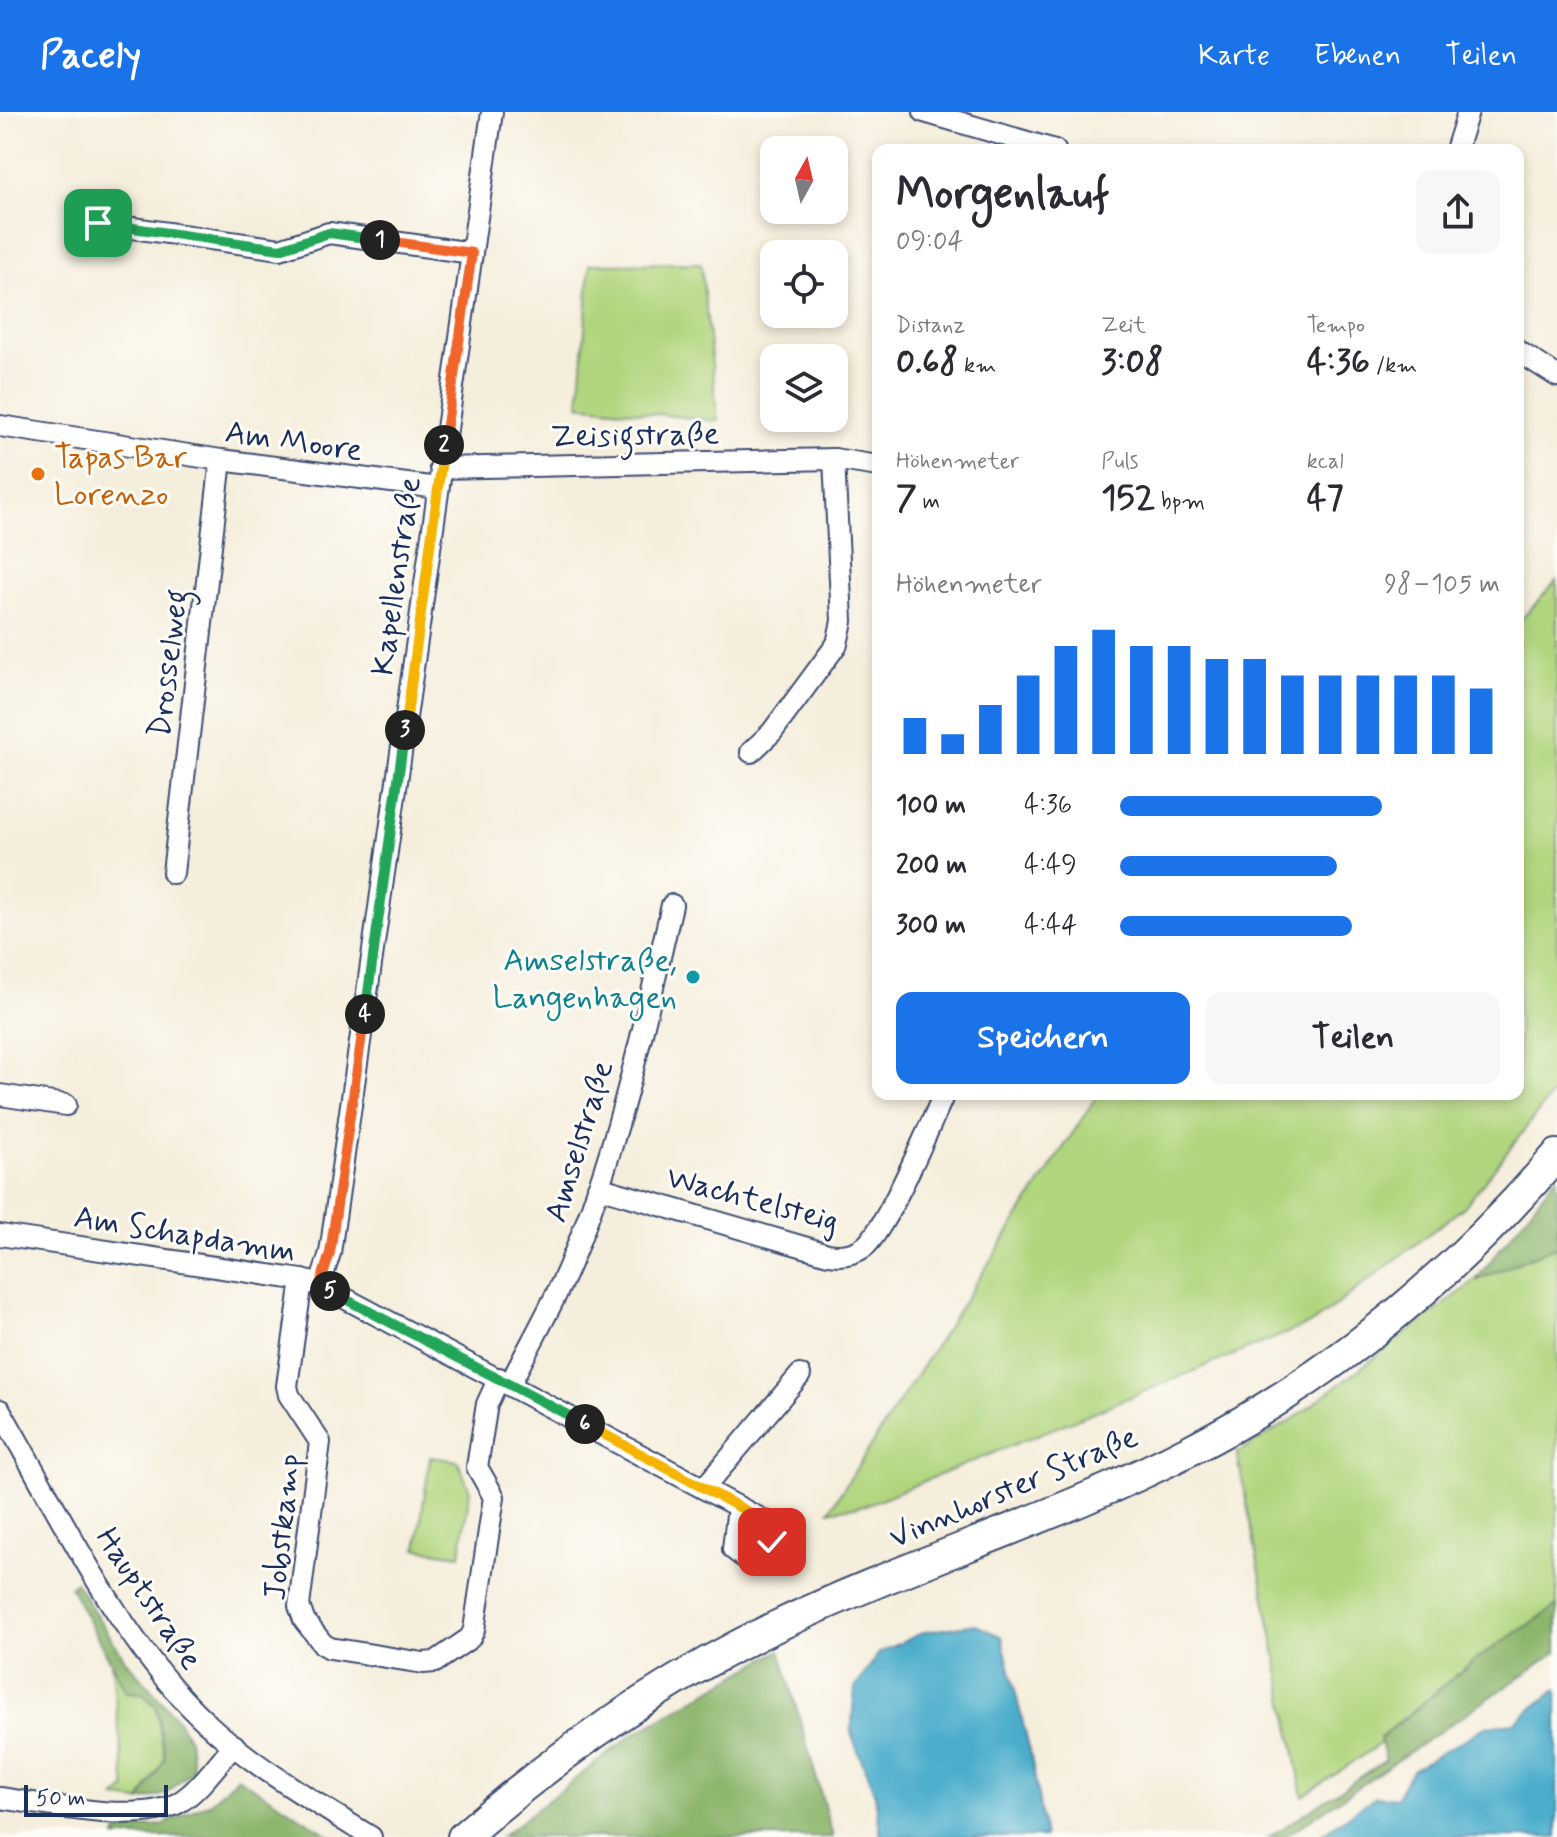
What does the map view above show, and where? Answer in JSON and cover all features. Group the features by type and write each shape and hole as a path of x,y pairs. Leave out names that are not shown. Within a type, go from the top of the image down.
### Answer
{"street":[{"name":"Kapellenstraße","path":"311,1283 330,1253 492,112"},
{"path":"924,112 1034,144"},
{"path":"1458,144 1468,112"},
{"path":"82,208 98,223 280,249 329,233 472,253"},
{"path":"1524,355 1557,376"},
{"name":"Am Moore","path":"0,426 221,460 439,478"},
{"path":"751,752 772,732 837,644 842,621 834,459"},
{"name":"Zeisigstraße","path":"439,478 834,459 872,465"},
{"name":"Drosselweg","path":"173,873 221,460"},
{"name":"Amselstraße","path":"504,1381 562,1283 598,1187 632,1077 672,905"},
{"path":"0,1095 66,1105"},
{"name":"Wachtelsteig","path":"598,1187 828,1254 846,1254 864,1247 877,1232 941,1100"},
{"name":"Vinnhorster Straße","path":"463,1837 525,1783 590,1734 713,1659 776,1626 889,1577 1127,1480 1191,1449 1270,1404 1347,1354 1403,1311 1508,1212 1557,1155"},
{"name":"Am Schapdamm","path":"0,1235 311,1283 504,1381 738,1507"},
{"name":"Jobstkamp","path":"311,1283 287,1386 289,1395 320,1442 299,1606 304,1620 326,1646 423,1663 435,1662 452,1653 473,1634 494,1497 477,1467 487,1404 504,1381"},
{"path":"704,1488 800,1375"},
{"name":"Hauptstraße","path":"0,1410 107,1595 141,1647 182,1698 234,1745 371,1837"},
{"path":"0,1798 117,1813 150,1812 178,1803 200,1784 234,1745"}],"green space":[{"path":"701,263 718,421 579,405 590,264"},
{"path":"1557,580 1557,1088 1464,1207 1314,1322 866,1505 829,1511 1094,1100 1524,1100 1524,616"},
{"path":"1557,1176 1557,1246 1475,1281"},
{"path":"1557,1246 1557,1606 1472,1662 1380,1738 1381,1743 1303,1796 1237,1453 1295,1418 1475,1281"},
{"path":"430,1457 458,1461 470,1491 460,1555 417,1549"},
{"path":"75,1582 126,1661 177,1719 189,1739 193,1770 166,1794 140,1801 165,1758 156,1706 142,1693 127,1692 70,1587"},
{"path":"1557,1606 1557,1652 1284,1837 1269,1837 1386,1760 1380,1739 1472,1662"},
{"path":"780,1650 833,1837 501,1837 632,1735"},
{"path":"111,1663 126,1692 142,1693 156,1706 165,1758 140,1801 115,1798 126,1789"},
{"path":"237,1777 332,1837 116,1837 118,1831 162,1825 210,1803"}],"water":[{"path":"975,1624 1002,1637 1031,1756 1045,1837 881,1837 875,1795 851,1733 855,1688 879,1653 924,1632"},
{"path":"1557,1689 1557,1837 1318,1837 1376,1796 1396,1798 1412,1770 1487,1726 1514,1723"}],"place":[{"name":"Tapas Bar Lorenzo","path":"38,474"},
{"name":"Amselstraße, Langenhagen","path":"693,977"}],"route":[{"path":"98,223 280,249 329,233 472,253 330,1253 320,1285 765,1521 772,1542"}]}
